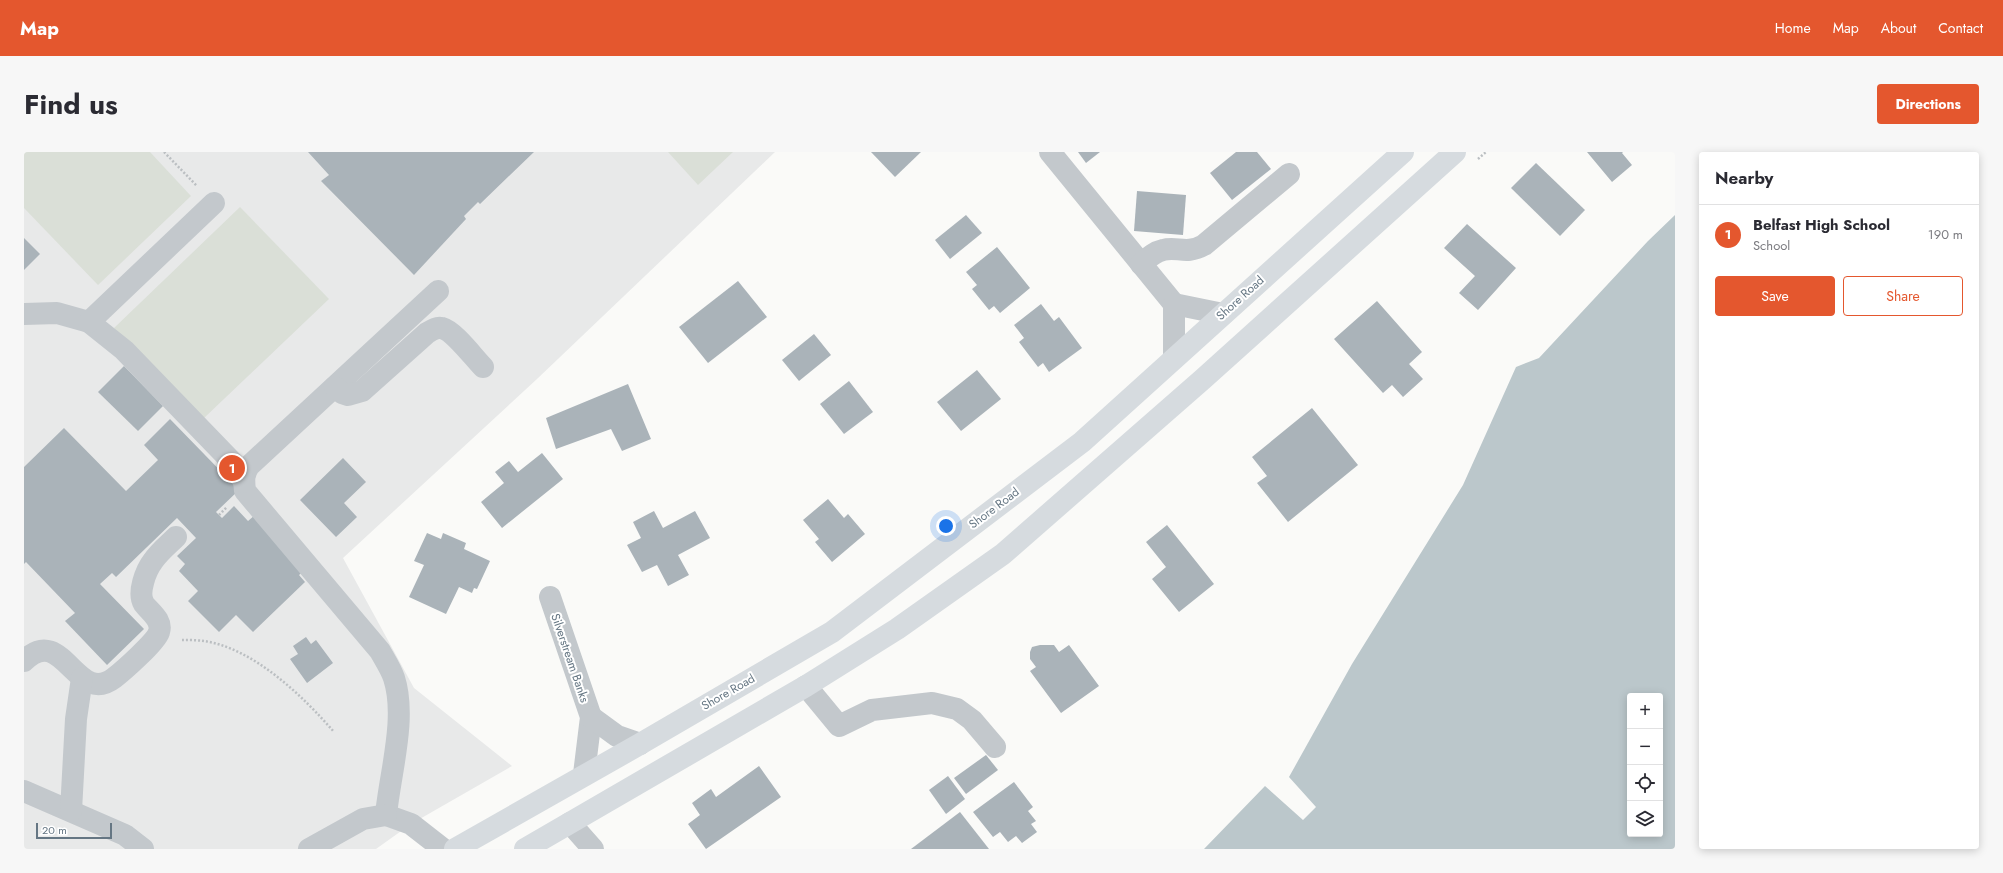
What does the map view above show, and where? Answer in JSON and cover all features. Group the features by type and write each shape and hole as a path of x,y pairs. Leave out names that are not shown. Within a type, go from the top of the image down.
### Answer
{"highway":[{"name":"Shore Road","path":"455,849 584,774 640,744 832,632 1082,442 1403,152"},
{"path":"525,849 806,686 897,629 1003,554 1203,379 1455,152"}],"street":[{"path":"1050,152 1174,304 1222,314"},
{"path":"1141,264 1153,254 1164,249 1195,250 1204,245 1289,174"},
{"path":"89,322 214,203"},
{"path":"386,815 389,784 398,733 399,699 394,677 380,651 245,490 244,473 249,466 438,291"},
{"path":"1174,304 1174,358"},
{"path":"24,314 57,313 89,322 130,356 237,467 244,482"},
{"path":"335,387 342,394 348,395 362,391 427,333 434,329 442,328 450,332 483,367"},
{"path":"24,661 32,653 42,649 52,651 82,678 92,682 101,683 113,679 152,643 159,632 159,624 155,616 143,603 142,590 146,574 153,561 176,536"},
{"name":"Silverstream Banks","path":"550,597 591,717 584,774"},
{"path":"71,811 76,719 82,678"},
{"path":"806,686 838,726 872,710 932,702 957,709 972,720 995,747"},
{"name":"Silverstream Banks","path":"591,717 617,736 640,744"},
{"path":"24,791 125,835 143,849"},
{"path":"308,849 363,819 386,815 411,824 443,849"},
{"path":"570,823 593,849"}],"path":[{"path":"164,152 214,203"},
{"path":"152,643 175,640 204,641 247,657 282,680 318,714 334,732"}],"shaded area":[{"path":"24,152 775,152 537,379 343,558 414,688 512,766 411,824 376,849 24,849"},
{"path":"24,152 150,152 191,196 98,285 24,208"},
{"path":"668,152 733,152 698,185"},
{"path":"240,207 329,299 203,419 114,328"},
{"path":"1675,215 1675,849 1204,849 1265,786 1303,820 1316,807 1289,777 1352,664 1463,485 1516,367 1539,358 1648,241"}],"building":[{"path":"308,152 534,152 480,204 478,202 464,216 466,219 414,275 321,181 329,175"},
{"path":"871,152 921,152 895,177"},
{"path":"1078,152 1100,152 1086,163"},
{"path":"1236,152 1257,152 1271,169 1232,200 1210,173"},
{"path":"1587,152 1623,152 1622,153 1632,165 1612,182"},
{"path":"1536,163 1585,210 1560,236 1511,188"},
{"path":"1137,191 1186,195 1183,235 1134,231"},
{"path":"966,215 982,233 950,259 935,240"},
{"path":"1467,224 1516,268 1478,310 1459,293 1475,276 1444,248"},
{"path":"24,238 40,254 24,270"},
{"path":"997,247 1030,288 1000,313 994,306 989,310 972,289 977,285 966,272"},
{"path":"738,281 767,317 708,363 679,327"},
{"path":"1377,301 1422,352 1409,364 1423,379 1403,397 1392,385 1383,393 1334,339"},
{"path":"1041,304 1054,321 1059,317 1082,348 1049,372 1043,363 1038,367 1019,342 1024,338 1014,325"},
{"path":"814,334 831,355 799,381 782,360"},
{"path":"124,366 163,406 138,431 98,392"},
{"path":"977,370 1001,399 961,431 937,402"},
{"path":"849,381 873,412 844,434 820,404"},
{"path":"628,384 651,439 622,451 611,429 556,449 546,418"},
{"path":"1312,408 1358,465 1288,522 1257,483 1267,476 1252,457"},
{"path":"170,419 239,490 216,512 222,518 234,506 248,521 255,515 307,568 299,575 305,582 253,632 236,615 219,632 188,601 198,591 179,571 185,564 177,556 196,538 177,518 116,577 112,573 100,584 144,629 107,665 65,621 75,613 26,562 24,564 24,467 64,428 126,491 158,460 144,445"},
{"path":"542,453 563,479 502,528 481,502 504,483 495,472 509,461 518,472"},
{"path":"343,458 366,482 344,503 357,517 336,537 300,500"},
{"path":"828,499 844,518 848,514 865,534 832,562 815,542 819,539 803,520"},
{"path":"654,511 663,528 695,511 710,538 678,555 689,575 668,586 657,565 642,572 627,545 641,538 633,522"},
{"path":"1167,525 1214,584 1179,612 1152,579 1166,567 1146,542"},
{"path":"427,533 441,539 443,533 466,543 464,549 490,561 477,589 474,588 472,593 459,587 446,614 409,597 424,565 414,561"},
{"path":"306,637 311,644 316,640 333,663 307,683 290,659 298,654 293,646"},
{"path":"1040,645 1054,645 1059,652 1069,645 1099,686 1061,713 1030,671 1036,667 1030,659 1030,652 1032,647"},
{"path":"986,755 998,770 966,794 954,778"},
{"path":"759,766 781,797 706,849 688,824 700,815 692,803 711,789 716,797"},
{"path":"948,776 965,799 946,814 929,790"},
{"path":"1014,782 1033,807 1028,811 1036,821 1031,824 1037,832 1022,843 1016,836 1008,842 1000,832 993,837 973,812"},
{"path":"960,812 989,849 911,849"}],"place":[{"name":"Belfast High School","path":"232,468"}]}
